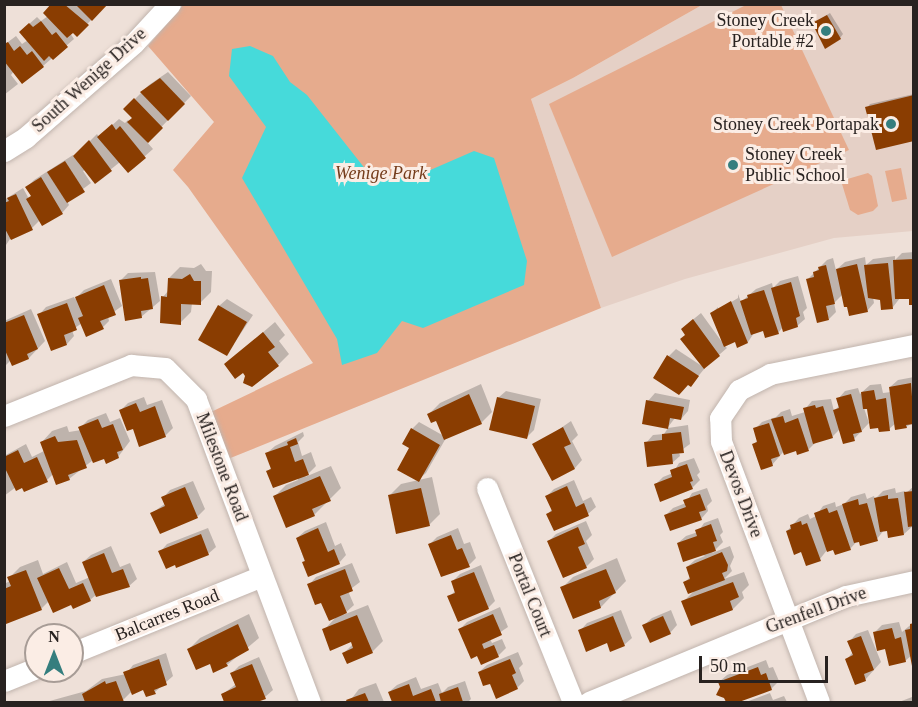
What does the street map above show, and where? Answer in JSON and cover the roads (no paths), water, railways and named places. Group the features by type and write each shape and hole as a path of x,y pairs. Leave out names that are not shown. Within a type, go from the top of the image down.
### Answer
{"street":[{"name":"South Wenige Drive","path":"4,151 26,137 134,43 170,4"},
{"name":"Devos Drive","path":"819,702 721,441 720,418 739,390 770,374 849,356 914,345"},
{"name":"Milestone Road","path":"4,416 131,365 165,368 196,399 310,702"},
{"name":"Portal Court","path":"487,488 573,702"},
{"name":"Balcarres Road","path":"84,648 262,576"},
{"name":"Grenfell Drive","path":"589,702 846,596 914,581"},
{"path":"4,681 24,673"}],"water":[{"path":"250,46 273,56 290,82 307,95 370,175 412,178 474,151 494,158 527,261 524,285 423,328 402,321 377,353 342,365 337,339 242,178 266,127 229,76 232,49"}],"place":[{"name":"Stoney Creek Portable #2","path":"826,31"},
{"name":"Stoney Creek Portapak","path":"891,124"},
{"name":"Stoney Creek Public School","path":"733,165"}],"park label":[{"name":"Wenige Park","path":"381,173"}]}
